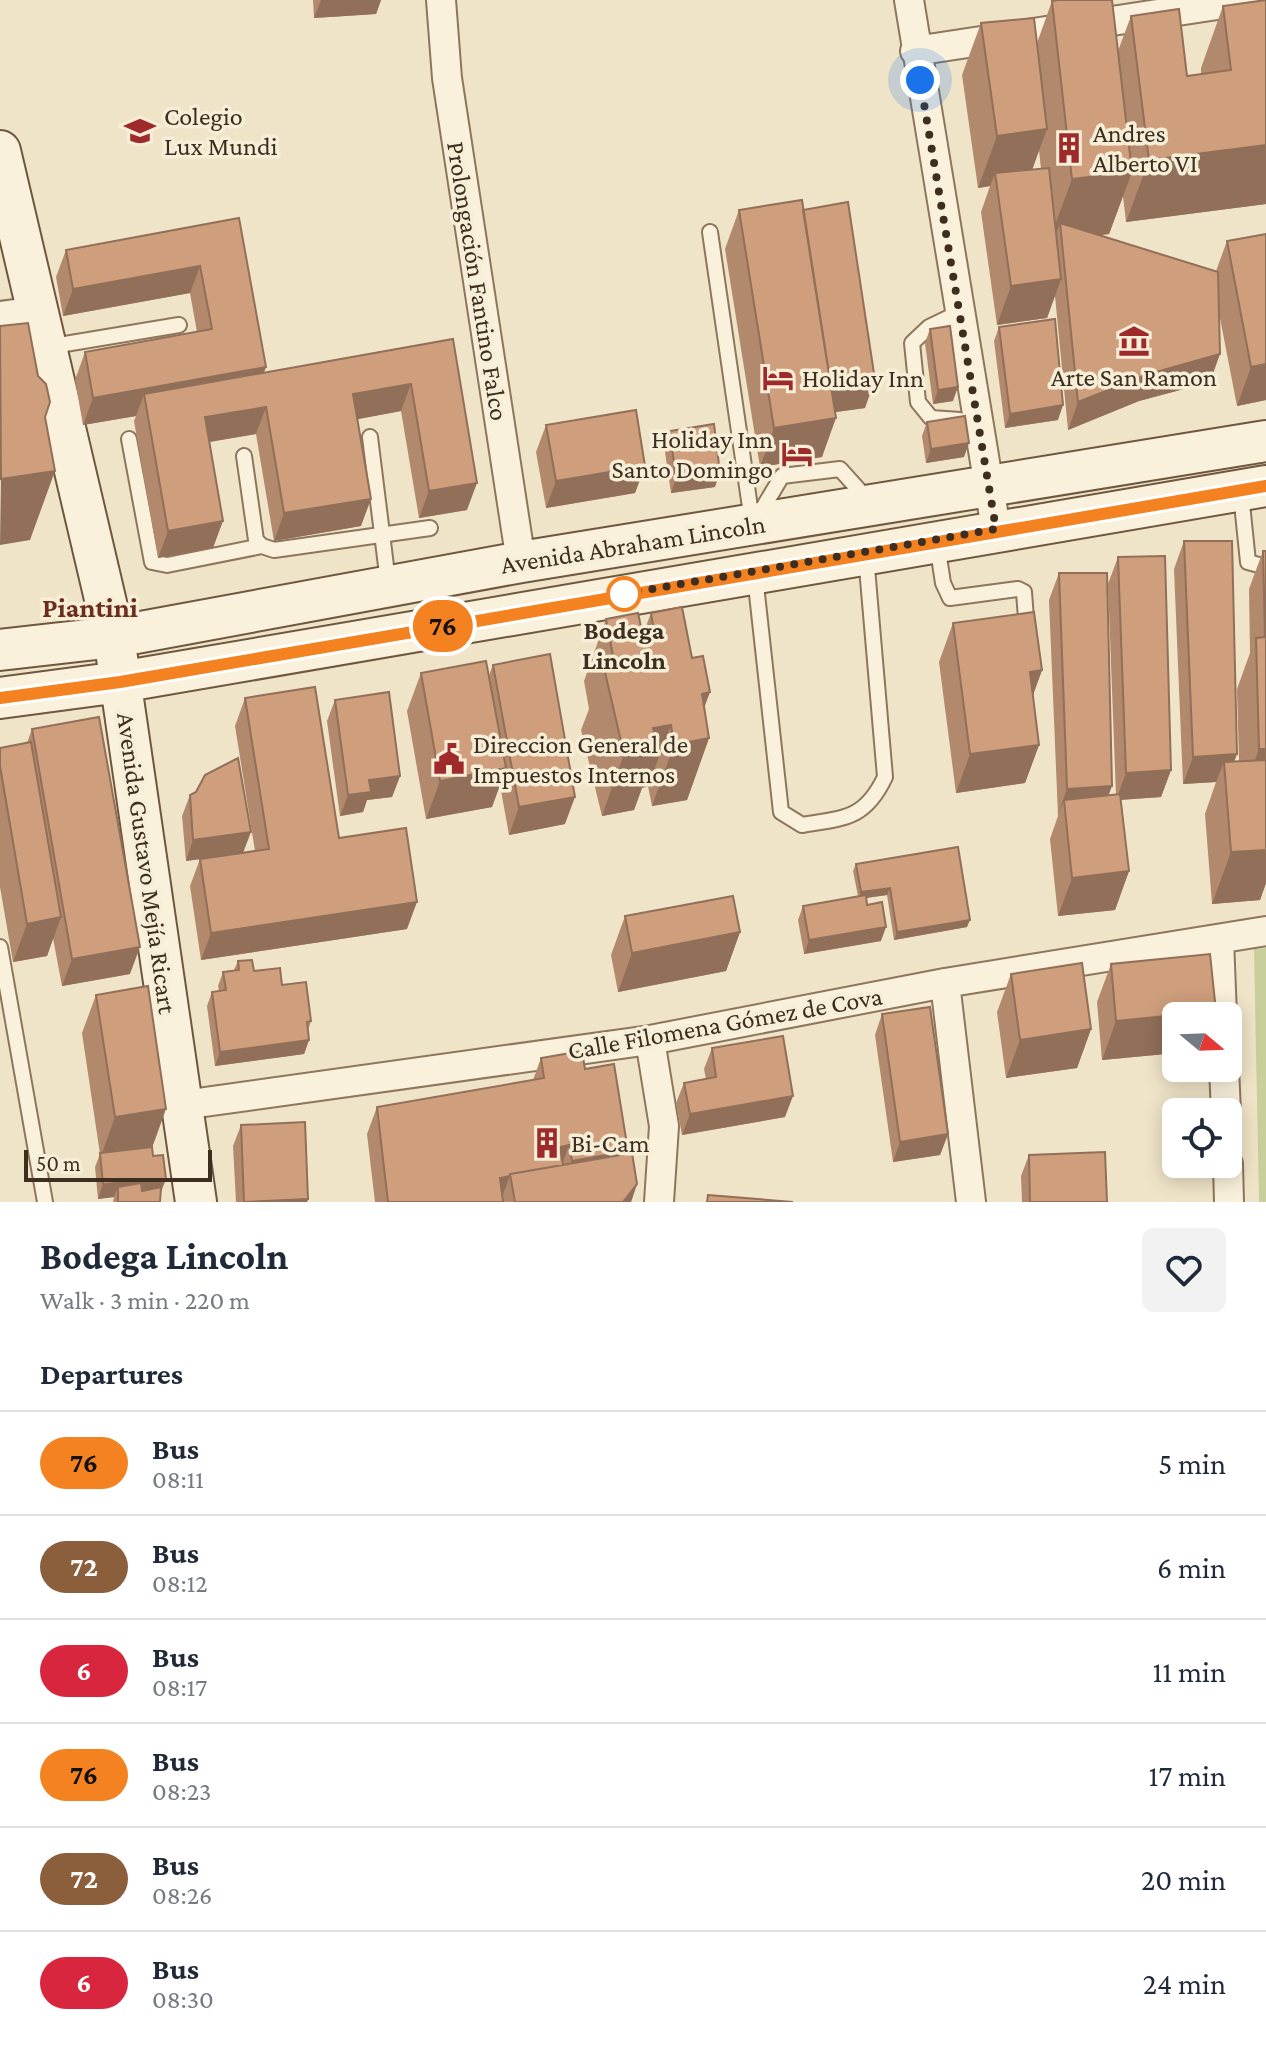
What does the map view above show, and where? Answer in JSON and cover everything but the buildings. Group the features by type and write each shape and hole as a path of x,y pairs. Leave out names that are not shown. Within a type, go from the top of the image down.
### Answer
{"main road":[{"name":"Avenida Gustavo Mejía Ricart","path":"0,151 28,325 114,637 196,1202"},
{"name":"Avenida Abraham Lincoln","path":"0,650 114,637 521,562 1266,441"},
{"name":"Avenida Abraham Lincoln","path":"0,698 120,682 996,529 1254,488"}],"street":[{"name":"Prolongación Fantino Falco","path":"441,0 447,78 521,562"},
{"path":"909,0 996,529"},
{"path":"915,51 1250,0"},
{"name":"Calle Filomena Gómez de Cova","path":"183,1105 650,1040 945,983 1266,931"},
{"path":"1219,939 1221,1002"},
{"path":"945,983 971,1202"},
{"path":"650,1040 664,1126 659,1202"},
{"path":"1228,1178 1229,1202"}],"lane":[{"path":"710,232 753,525"},
{"path":"960,312 929,327 912,343 918,402 931,418 979,422"},
{"path":"28,325 179,325"},
{"path":"370,437 388,586"},
{"path":"129,439 152,562 167,565 262,546"},
{"path":"244,456 256,540 262,546 274,550 430,528"},
{"path":"1254,488 1248,562 1266,567"},
{"path":"936,540 943,583 950,598 1014,589 1024,592 1029,649"},
{"path":"754,572 781,812 802,825 848,818 872,804 885,777 866,552"},
{"path":"0,947 45,1202"}],"green space":[{"path":"1266,948 1266,1202 1259,1202 1254,949"}],"bus line":[{"name":"76","path":"0,698 120,682 996,529 1266,486"}],"place":[{"name":"Colegio Lux Mundi","path":"140,131"},
{"name":"Andres Alberto VI","path":"1069,148"},
{"name":"Arte San Ramon","path":"1134,341"},
{"name":"Holiday Inn","path":"778,378"},
{"name":"Holiday Inn Santo Domingo","path":"797,454"},
{"name":"Bodega Lincoln","path":"624,594"},
{"name":"Direccion General de Impuestos Internos","path":"449,759"},
{"name":"Bi-Cam","path":"547,1143"}],"district":[{"name":"Piantini","path":"90,607"}],"route":[{"path":"624,594 996,529 920,80"}]}
